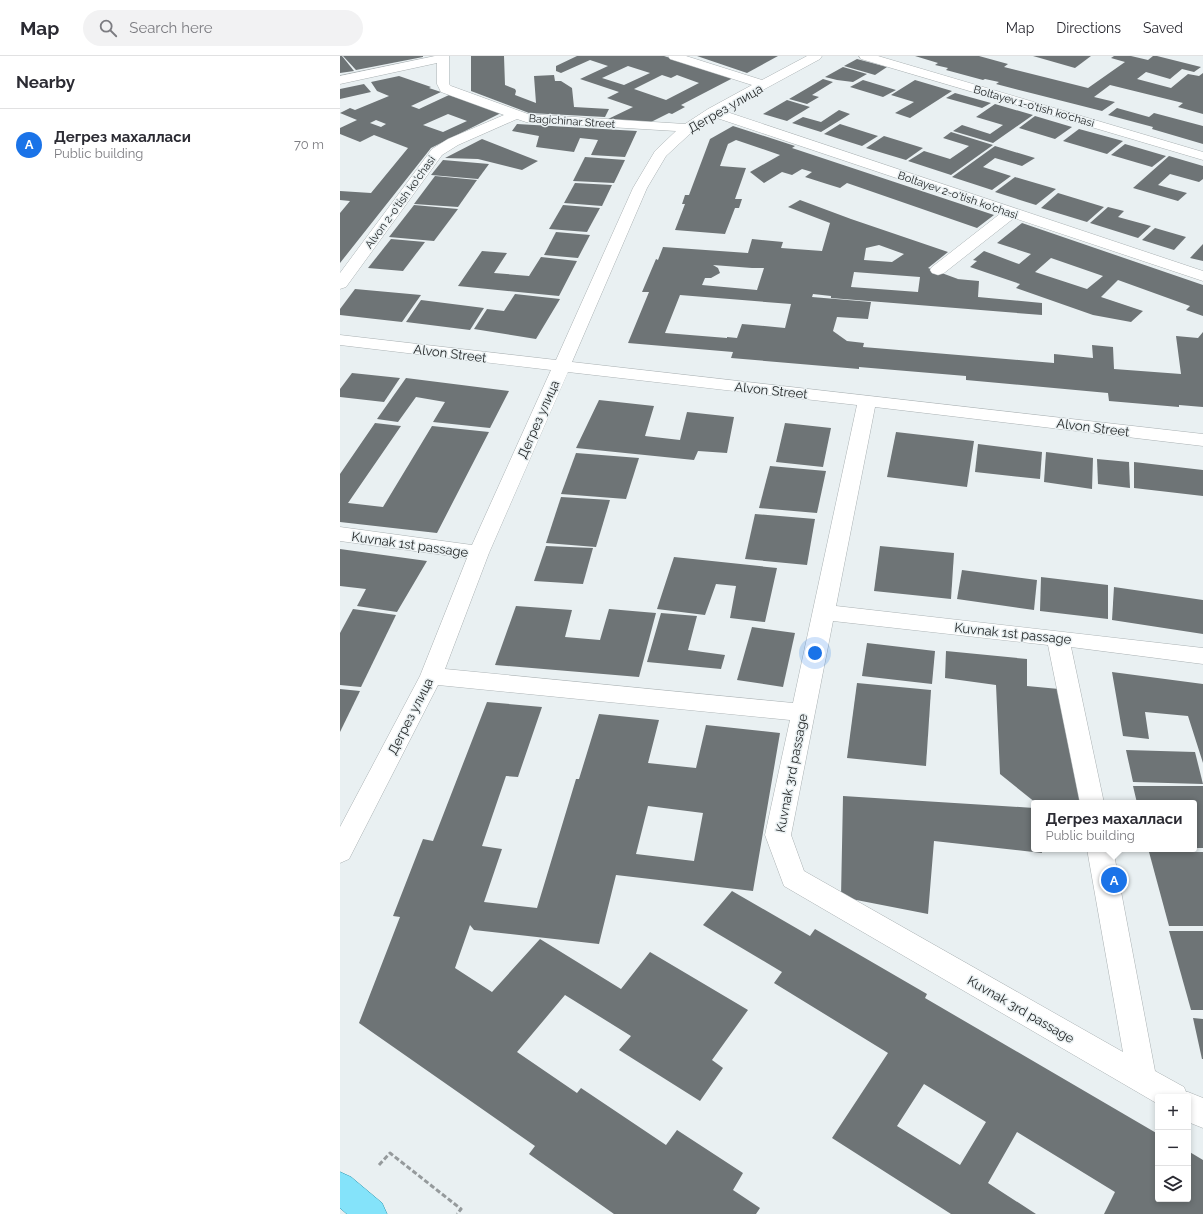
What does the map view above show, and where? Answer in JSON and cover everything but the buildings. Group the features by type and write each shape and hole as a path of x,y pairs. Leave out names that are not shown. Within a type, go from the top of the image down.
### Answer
{"main road":[{"path":"340,1188 371,1214"}],"street":[{"path":"674,56 764,85"},
{"name":"Дегрез улица","path":"340,852 431,676 479,553 561,366 640,188 660,154 688,128 713,112 816,56"},
{"name":"Boltayev 1-o'tish ko'chasi","path":"865,56 1203,156"},
{"path":"340,80 443,57"},
{"name":"Bаgichinar Street","path":"443,57 443,84 446,90 515,116 541,120 688,128"},
{"name":"Boltayev 2-o'tish ko'chasi","path":"713,112 1203,276"},
{"name":"Alvon 2-o'tish ko'chasi","path":"340,284 437,152 453,142 515,116"},
{"path":"938,270 1012,213"},
{"name":"Alvon Street","path":"340,340 1203,440"},
{"name":"Kuvnak 3rd passage","path":"867,401 778,835 793,878 1168,1094"},
{"name":"Kuvnak 1st passage","path":"340,534 479,553"},
{"name":"Kuvnak 1st passage","path":"824,612 1203,656"},
{"path":"1058,638 1091,800"},
{"path":"431,676 803,713"},
{"path":"1101,852 1142,1079"},
{"path":"1191,1108 1203,1114"}],"path":[{"path":"379,1165 390,1153 461,1210 457,1214"}],"place":[{"name":"Дегрез махалласи","path":"1114,880"}]}
